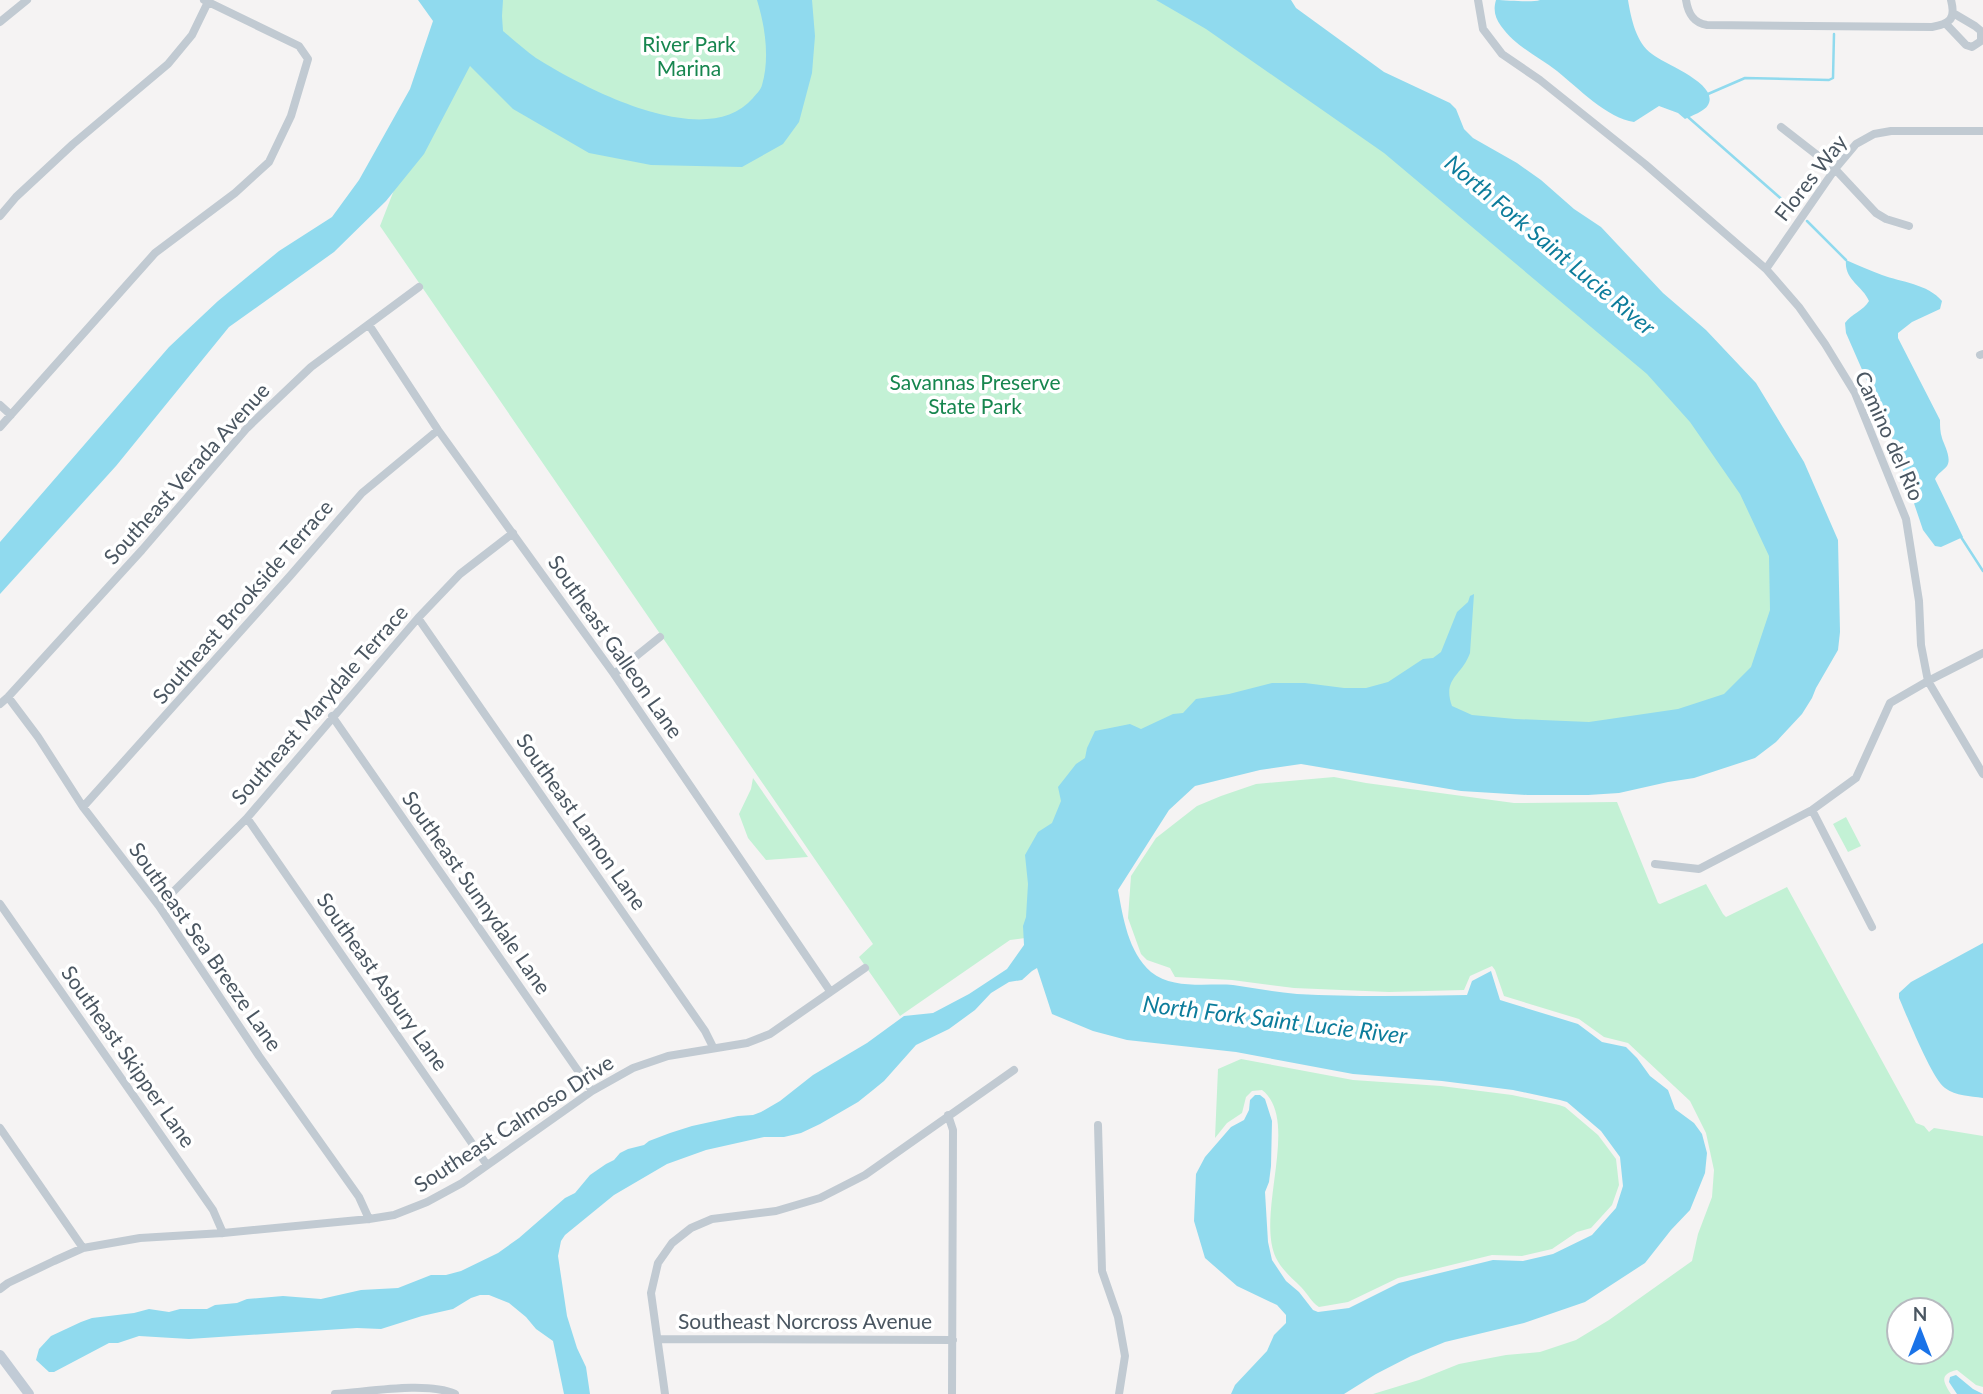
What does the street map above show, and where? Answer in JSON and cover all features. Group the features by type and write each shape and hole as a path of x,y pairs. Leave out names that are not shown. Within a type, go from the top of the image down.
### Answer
{"street":[{"path":"0,22 27,0"},
{"name":"Camino del Rio","path":"1478,0 1483,29 1502,54 1540,80 1645,164 1766,269 1825,344 1855,393 1906,519 1928,681 1982,770"},
{"path":"1686,0 1693,19 1707,25 1932,27 1947,25 1952,13 1951,0"},
{"path":"0,216 16,197 73,144 168,64 192,34 206,1 299,46 308,59 291,116 269,162 235,192 155,253 0,427"},
{"path":"1947,25 1966,45 1972,47 1981,41 1981,31 1952,13"},
{"path":"1781,127 1835,169 1876,213 1909,226"},
{"name":"Flores Way","path":"1766,269 1835,169 1856,144 1874,134 1899,130 1983,131"},
{"name":"Southeast Verada Avenue","path":"0,704 142,550 247,428 310,367 419,287"},
{"name":"Southeast Galleon Lane","path":"369,325 438,430 614,674 830,991"},
{"path":"0,405 11,415"},
{"name":"Southeast Brookside Terrace","path":"83,807 362,493 438,430"},
{"name":"Southeast Marydale Terrace","path":"159,906 247,818 418,618 460,574 513,533"},
{"name":"Southeast Lamon Lane","path":"418,618 705,1031 713,1047"},
{"path":"614,674 660,637"},
{"path":"1655,863 1699,869 1812,810 1856,778 1890,703 1983,653"},
{"name":"Southeast Sea Breeze Lane","path":"8,698 38,737 83,807 159,906 259,1056 359,1197 369,1219"},
{"name":"Southeast Sunnydale Lane","path":"332,716 592,1091"},
{"path":"1812,810 1872,927"},
{"name":"Southeast Asbury Lane","path":"247,818 487,1165"},
{"name":"Southeast Skipper Lane","path":"0,904 213,1210 223,1233"},
{"name":"Southeast Calmoso Drive","path":"0,1289 83,1248 141,1238 223,1233 394,1215 427,1202 462,1183 592,1091 633,1068 668,1056 747,1042 770,1034 865,968"},
{"path":"665,1394 651,1293 658,1263 672,1243 691,1228 712,1219 776,1211 820,1198 865,1174 1014,1070"},
{"path":"948,1115 953,1130 952,1394"},
{"path":"1098,1125 1102,1270 1118,1317 1125,1356 1119,1394"},
{"path":"0,1128 83,1248"},
{"name":"Southeast Norcross Avenue","path":"658,1339 953,1340"},
{"path":"0,1355 29,1394"},
{"path":"335,1394 421,1387 447,1390 455,1394"}],"green space":[{"name":"Savannas Preserve State Park","path":"468,0 1217,0 1739,404 1799,612 1724,723 1153,748 1054,934 1010,940 900,1016 859,957 873,944 380,226"},
{"path":"1334,777 1514,803 1617,802 1660,904 1706,884 1726,917 1787,887 1916,1123 1929,1132 1934,1128 1983,1136 1983,1387 1976,1385 1957,1370 1947,1374 1944,1379 1951,1394 1373,1394 1459,1364 1540,1352 1576,1340 1692,1261 1698,1234 1712,1197 1714,1170 1706,1133 1690,1101 1628,1043 1604,1037 1579,1019 1504,996 1492,966 1470,976 1464,990 1389,992 1294,988 1232,980 1175,977 1170,968 1147,960 1141,954 1128,918 1131,876 1156,838 1197,806 1256,784"},
{"path":"753,778 808,857 766,860 748,838 739,814 751,789"},
{"path":"1846,817 1861,846 1848,852 1833,824"},
{"path":"1241,1059 1353,1080 1441,1086 1512,1095 1565,1107 1598,1135 1616,1159 1619,1185 1612,1205 1591,1228 1577,1232 1552,1249 1522,1256 1492,1255 1398,1278 1348,1302 1319,1307 1281,1266 1271,1239 1270,1217 1278,1145 1278,1123 1273,1104 1262,1090 1252,1091 1246,1097 1242,1113 1227,1123 1215,1138 1218,1069"}],"water":[{"path":"418,0 503,0 503,31 557,71 645,110 676,117 706,119 732,113 753,98 761,87 766,64 766,42 757,0 812,0 815,36 812,73 799,122 783,144 742,167 651,165 589,153 513,109 470,66 424,154 386,201 334,252 229,327 116,466 0,594 0,542 169,347 218,301 279,251 332,217 359,180 410,89 433,21"},
{"name":"North Fork Saint Lucie River","path":"1156,0 1291,0 1296,8 1384,72 1450,103 1456,109 1464,129 1473,138 1517,163 1601,227 1663,293 1706,330 1756,383 1804,462 1838,540 1838,650 1802,714 1776,742 1755,758 1694,778 1619,793 1588,795 1461,791 1301,764 1260,770 1195,786 1169,810 1118,890 1128,934 1137,955 1151,972 1169,981 1233,985 1297,994 1467,995 1472,981 1491,971 1500,1000 1578,1024 1602,1042 1626,1047 1650,1076 1668,1090 1675,1109 1694,1123 1702,1134 1707,1153 1705,1173 1690,1210 1645,1263 1585,1302 1524,1323 1445,1342 1376,1374 1344,1394 1231,1394 1235,1385 1267,1351 1274,1335 1286,1323 1286,1315 1277,1305 1237,1286 1205,1258 1194,1221 1196,1174 1205,1157 1231,1127 1244,1120 1250,1100 1255,1095 1265,1099 1272,1121 1271,1166 1265,1192 1268,1242 1272,1260 1286,1281 1318,1312 1349,1308 1399,1283 1493,1260 1523,1261 1553,1254 1592,1235 1616,1208 1623,1186 1620,1157 1601,1131 1567,1102 1560,1100 1513,1090 1442,1081 1353,1074 1236,1052 1127,1040 1093,1031 1052,1014 1037,968 1022,980 1009,982 991,993 975,1010 949,1029 916,1045 884,1081 858,1102 820,1124 801,1133 784,1137 764,1137 706,1150 667,1164 614,1195 565,1235 558,1256 567,1316 586,1367 590,1394 564,1394 553,1341 509,1303 489,1295 480,1295 453,1309 381,1329 357,1328 189,1339 139,1336 109,1343 54,1372 49,1372 36,1360 39,1349 51,1336 92,1318 149,1309 169,1312 180,1309 207,1309 247,1299 283,1296 321,1299 361,1290 398,1288 431,1275 461,1271 498,1253 519,1238 565,1198 575,1193 590,1175 620,1153 692,1126 761,1112 904,1016 933,1013 969,994 1007,969 1024,945 1023,926 1028,884 1025,855 1038,832 1052,823 1061,801 1058,787 1076,764 1085,758 1095,731 1130,724 1141,729 1173,714 1183,713 1196,699 1272,683 1366,688 1388,682 1423,659 1433,658 1441,652 1457,612 1474,594 1470,653 1449,689 1452,706 1472,715 1589,722 1678,709 1724,694 1751,667 1770,610 1769,556 1740,494 1690,422 1647,374 1384,153 1206,29"},
{"path":"1496,0 1628,0 1638,37 1646,49 1699,82 1710,97 1708,105 1685,119 1678,113 1659,106 1634,122 1624,120 1593,101 1513,40 1497,20"},
{"path":"1846,260 1922,287 1942,301 1940,309 1912,322 1898,333 1898,338 1940,420 1941,436 1948,455 1947,466 1935,479 1963,537 1941,547 1935,546 1923,530 1892,438 1846,333 1845,323 1869,301 1848,273"},
{"path":"1983,943 1983,1098 1954,1093 1940,1082 1920,1046 1899,993 1911,982"},
{"path":"1956,1375 1983,1394 1957,1394 1949,1382 1950,1377"}],"waterway":[{"path":"1708,94 1745,78 1829,80 1833,78 1834,34"},
{"path":"1688,117 1794,210"},
{"path":"1807,221 1846,260"},
{"path":"1961,537 1983,571"}],"park label":[{"name":"River Park Marina","path":"689,57"}]}
